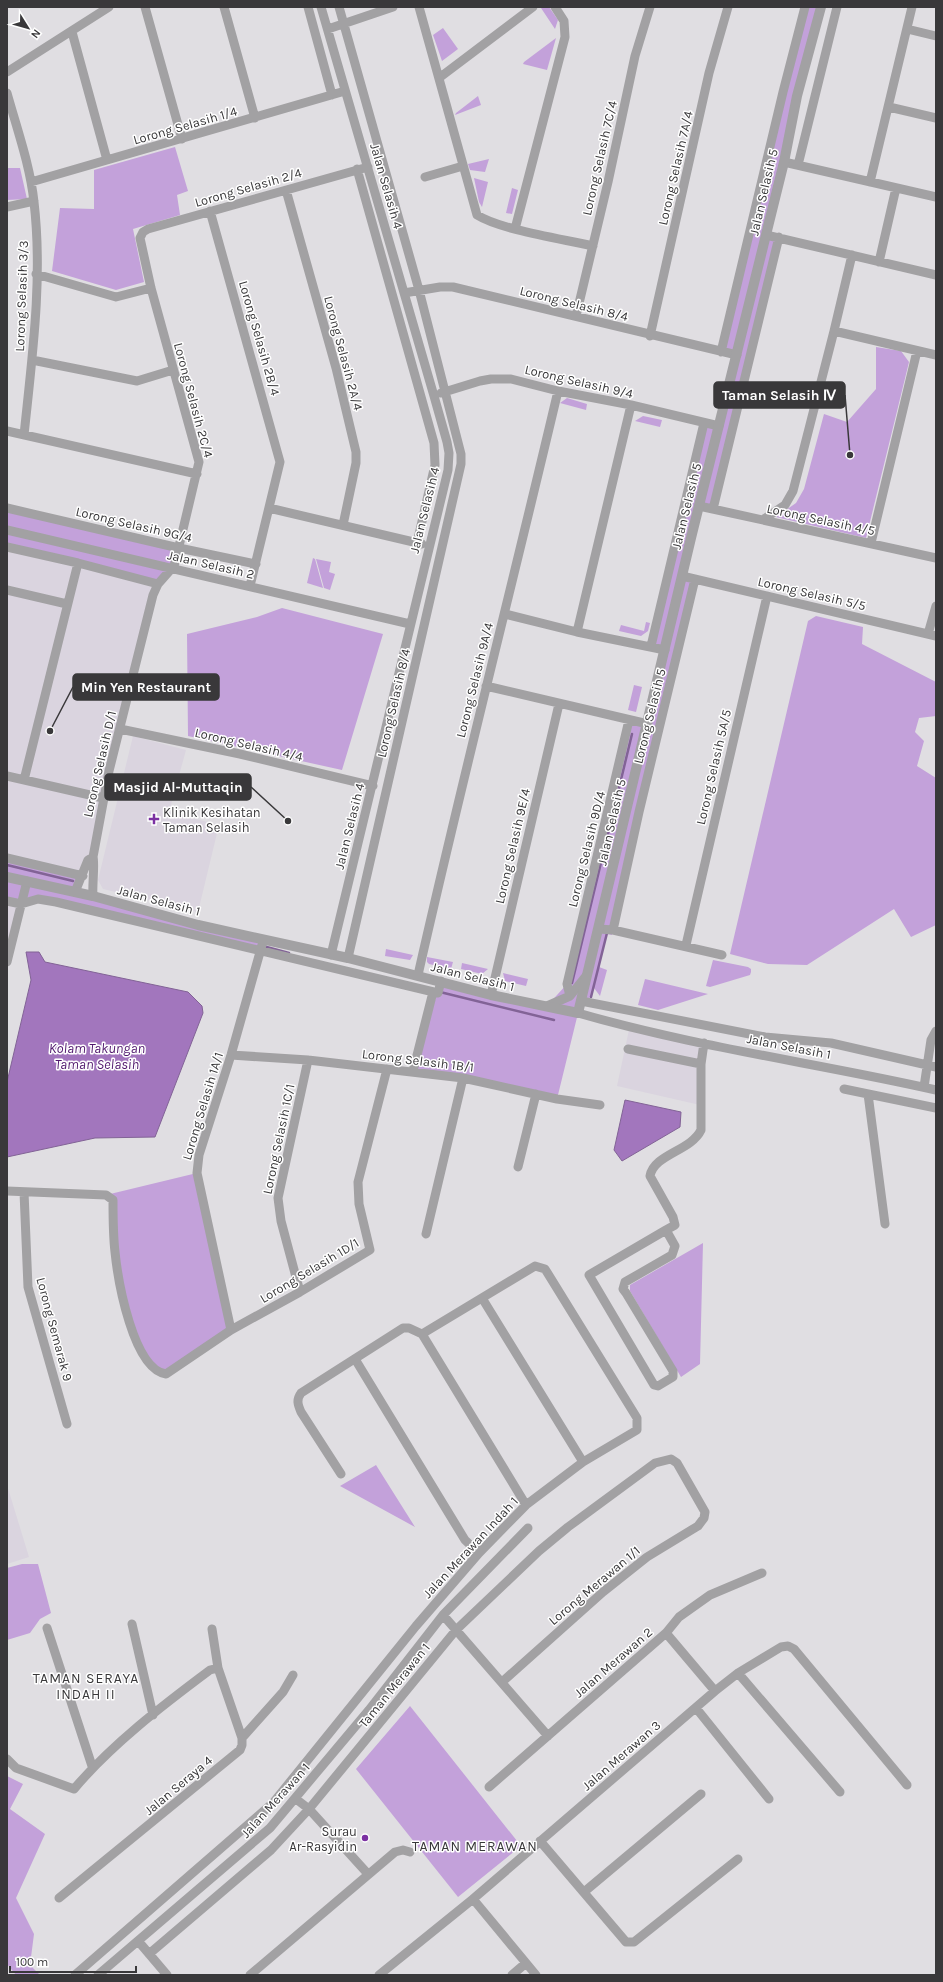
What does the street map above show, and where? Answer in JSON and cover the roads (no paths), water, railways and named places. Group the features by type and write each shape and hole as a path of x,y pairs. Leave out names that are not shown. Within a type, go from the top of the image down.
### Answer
{"street":[{"path":"7,72 109,7"},
{"path":"145,7 182,139"},
{"path":"224,7 255,118"},
{"path":"308,7 332,95"},
{"name":"Jalan Selasih 4","path":"322,7 449,453 448,470 331,955"},
{"name":"Lorong Selasih 8/4","path":"339,7 419,290 461,454 461,464 348,958"},
{"path":"328,29 344,22 393,7"},
{"path":"418,7 477,215 483,219 515,228 593,246"},
{"path":"439,78 533,7"},
{"path":"515,228 565,37 564,21 555,7"},
{"name":"Lorong Selasih 7C/4","path":"576,316 635,56 650,7"},
{"name":"Lorong Selasih 7A/4","path":"650,336 709,74 728,7"},
{"path":"721,352 783,92 805,7"},
{"name":"Jalan Selasih 5","path":"578,1013 682,576 784,162 797,96 821,7"},
{"path":"798,165 837,7"},
{"path":"870,182 912,7"},
{"path":"907,29 936,36"},
{"path":"72,32 107,160"},
{"name":"Lorong Selasih 1/4","path":"31,182 345,92"},
{"name":"Lorong Selasih 3/3","path":"7,93 31,182 34,201 36,274 32,360 24,435"},
{"path":"889,107 936,118"},
{"path":"365,156 379,152"},
{"path":"784,162 936,197"},
{"path":"425,178 463,166"},
{"name":"Lorong Selasih 2/4","path":"140,238 143,232 148,229 368,167"},
{"path":"357,169 434,443 435,465 417,543"},
{"path":"879,262 896,188"},
{"name":"Lorong Selasih 2A/4","path":"286,190 334,361 356,452 343,525"},
{"path":"7,207 34,201"},
{"name":"Lorong Selasih 2B/4","path":"210,211 280,462 250,586"},
{"path":"766,234 936,275"},
{"name":"Jalan Selasih 5","path":"713,509 745,372 779,237"},
{"name":"Lorong Selasih 2C/4","path":"140,238 150,288 199,462 173,568"},
{"path":"764,519 785,505 792,491 834,331 852,255"},
{"path":"36,274 116,297 150,288"},
{"name":"Lorong Selasih 8/4","path":"404,293 453,287 737,356"},
{"path":"834,331 936,355"},
{"path":"871,543 918,350"},
{"path":"32,360 137,382 173,370"},
{"path":"733,370 745,372"},
{"name":"Lorong Selasih 9/4","path":"434,396 480,381 500,378 511,379 558,391 719,426"},
{"name":"Lorong Selasih 9A/4","path":"418,976 486,686 505,614 558,391"},
{"path":"577,632 631,406"},
{"path":"651,646 704,423"},
{"path":"7,430 197,474"},
{"name":"Lorong Selasih 4/5","path":"699,506 764,519 936,558"},
{"name":"Lorong Selasih 9G/4","path":"7,508 179,548 256,564"},
{"path":"270,508 429,546"},
{"name":"Jalan Selasih 2","path":"7,530 410,624"},
{"path":"7,547 78,563 158,584"},
{"path":"24,780 78,563"},
{"name":"Lorong Selasih D/1","path":"92,857 103,798 153,595 158,584 173,568"},
{"name":"Lorong Selasih 5/5","path":"682,576 932,635"},
{"name":"Lorong Selasih 5","path":"613,930 639,812 696,579"},
{"path":"7,590 67,604"},
{"name":"Lorong Selasih 5A/5","path":"686,945 767,596"},
{"path":"932,635 936,606"},
{"path":"505,614 577,632 665,650"},
{"path":"486,686 648,724"},
{"path":"394,696 408,699"},
{"name":"Lorong Selasih 9E/4","path":"491,995 559,704"},
{"name":"Lorong Selasih 9D/4","path":"570,996 567,984 630,720"},
{"name":"Lorong Selasih 4/4","path":"120,729 240,754 373,786"},
{"path":"7,776 103,798"},
{"path":"75,892 83,876 88,860 92,857 94,861 92,883 93,896"},
{"path":"7,858 83,876"},
{"name":"Jalan Selasih 1","path":"7,876 93,896 194,924 348,958 491,995 578,1013 707,1044 936,1090"},
{"path":"7,962 27,881"},
{"path":"7,901 21,904 38,899 56,902 438,993 441,981"},
{"path":"599,929 613,930 686,945 722,955"},
{"name":"Lorong Selasih 1A/1","path":"231,1330 197,1173 199,1155 231,1055 264,939"},
{"path":"547,1006 570,996 588,972"},
{"path":"413,1072 433,992"},
{"path":"581,1001 712,1028 765,1037 831,1043 936,1067"},
{"path":"666,1230 675,1246 672,1255 625,1282 623,1289 673,1371 673,1377 658,1386 654,1385 589,1275 666,1230 675,1225 673,1217 650,1176 651,1169 656,1164 698,1137 701,1130 701,1064 712,1028"},
{"path":"924,1087 926,1065 931,1040 936,1031"},
{"path":"628,1049 701,1064"},
{"name":"Lorong Selasih 1B/1","path":"231,1055 308,1060 463,1078 536,1094 600,1105"},
{"name":"Lorong Selasih 1C/1","path":"300,1292 281,1221 278,1198 308,1060"},
{"name":"Lorong Selasih 1D/1","path":"24,1192 106,1195 113,1200 115,1252 123,1299 134,1334 146,1362 159,1373 166,1374 231,1330 300,1292 370,1250 359,1204 358,1182 387,1069"},
{"path":"426,1234 463,1078"},
{"path":"844,1089 936,1108"},
{"path":"518,1167 536,1094"},
{"path":"868,1094 885,1224"},
{"path":"7,1191 24,1192"},
{"name":"Lorong Semarak 9","path":"24,1192 28,1287 67,1424"},
{"name":"Jalan Merawan Indah 1","path":"75,1975 273,1804 416,1626 478,1553 526,1505 583,1462 637,1430 637,1418 545,1269 535,1266 482,1298"},
{"path":"422,1334 482,1298 583,1462"},
{"path":"341,1474 301,1412 298,1405 298,1397 301,1393 403,1328 409,1328 422,1334 526,1505"},
{"path":"355,1359 465,1540 478,1553"},
{"name":"Taman Merawan 1","path":"149,1954 271,1850 309,1809 456,1630 539,1551 568,1527 655,1463 671,1459 677,1463"},
{"name":"Lorong Merawan 1/1","path":"502,1682 602,1592 647,1557 698,1526 704,1518 705,1512 677,1463"},
{"name":"Jalan Merawan 1","path":"98,1975 257,1841 296,1799 369,1710 443,1615 528,1528"},
{"name":"Jalan Merawan 2","path":"488,1787 666,1633 679,1617 710,1595 762,1573"},
{"path":"443,1615 548,1736"},
{"path":"132,1624 153,1715"},
{"path":"47,1628 92,1766"},
{"path":"212,1630 218,1668 242,1738"},
{"path":"666,1633 715,1691"},
{"name":"Jalan Merawan 3","path":"379,1975 473,1899 715,1691 738,1673 782,1647 788,1646 794,1648 906,1785"},
{"path":"7,1759 16,1768 74,1789 92,1766 210,1670 218,1668"},
{"path":"738,1673 840,1792"},
{"name":"Jalan Seraya 4","path":"59,1898 240,1750 242,1738 283,1692 293,1675"},
{"path":"356,1700 369,1710"},
{"path":"696,1708 769,1799"},
{"path":"584,1892 701,1794"},
{"path":"296,1799 309,1809 368,1874"},
{"path":"273,1804 284,1812"},
{"path":"540,1841 626,1942 634,1942 738,1860"},
{"path":"250,1975 395,1852 403,1850 410,1852"},
{"path":"473,1899 536,1975"},
{"path":"139,1942 167,1975"},
{"path":"512,1975 526,1963"}],"water":[{"name":"Kolam Takungan Taman Selasih","path":"26,952 39,952 45,962 188,992 202,1006 203,1013 155,1137 95,1138 7,1157 7,1082 31,980"},
{"path":"625,1100 681,1112 680,1127 622,1161 614,1150"}],"waterway":[{"path":"572,983 632,734"},
{"path":"7,865 73,881"},
{"path":"591,997 607,933"},
{"path":"263,946 289,953"},
{"path":"440,992 554,1020"}],"place":[{"name":"Taman Selasih Ⅳ","path":"850,455"},
{"name":"Min Yen Restaurant","path":"50,731"},
{"name":"Klinik Kesihatan Taman Selasih","path":"154,819"},
{"name":"Masjid Al-Muttaqin","path":"288,821"},
{"name":"Surau Ar-Rasyidin","path":"365,1838"}],"district":[{"name":"TAMAN SERAYA INDAH II","path":"86,1686"},
{"name":"TAMAN MERAWAN","path":"475,1846"}]}
